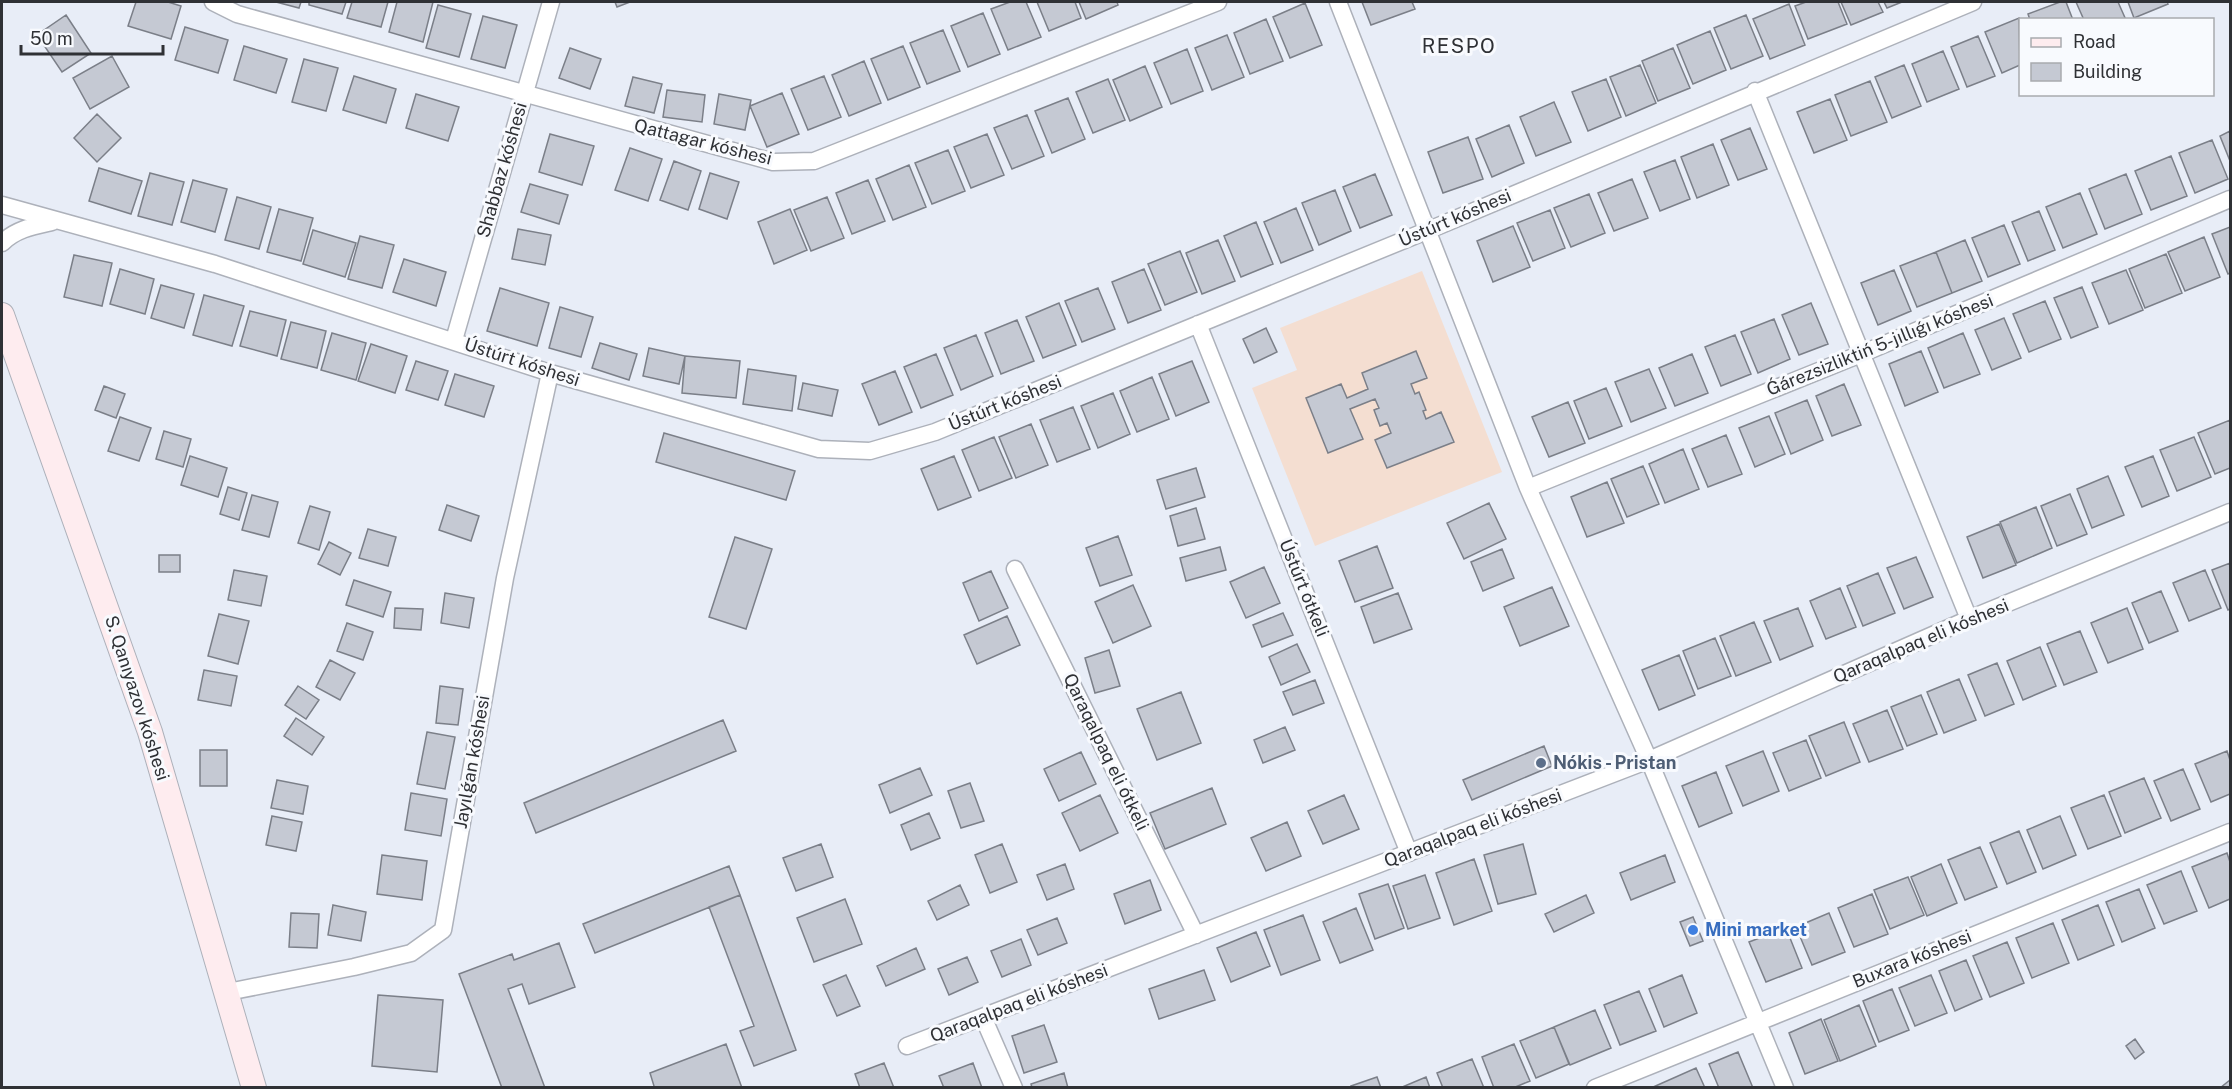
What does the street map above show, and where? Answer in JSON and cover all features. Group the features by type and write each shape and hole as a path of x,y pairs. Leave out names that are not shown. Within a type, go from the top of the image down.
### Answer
{"street":[{"name":"Qattagar kóshesi","path":"213,2 237,14 773,162 814,161 1218,2"},
{"name":"Shabbaz kóshesi","path":"454,340 551,2"},
{"path":"1338,2 1528,488 1649,760 1785,1088"},
{"name":"Ústúrt kóshesi","path":"2,205 56,222 215,264 550,373 819,449 870,451 936,432 1973,2"},
{"path":"1755,91 1969,619"},
{"name":"Ǵárezsizliktiń 5-jıllıǵı kóshesi","path":"1528,488 1861,354 2230,199"},
{"path":"2,243 9,236 27,228 56,222"},
{"name":"S. Qanıyazov kóshesi","path":"2,315 150,732 228,992 254,1088"},
{"name":"Ústúrt ótkeli","path":"1198,324 1409,853"},
{"name":"Jayılǵan kóshesi","path":"228,992 354,967 411,953 443,930 505,578 550,373"},
{"name":"Qaraqalpaq eli kóshesi","path":"908,1046 1649,760 1969,619 2230,512"},
{"name":"Qaraqalpaq eli ótkeli","path":"1015,569 1196,935"},
{"name":"Buxara kóshesi","path":"1594,1088 2230,832"},
{"path":"983,1017 1014,1088"}],"shaded area":[{"path":"1422,271 1502,472 1315,546 1252,388 1297,370 1280,328"}],"building":[{"path":"136,2 168,2 181,6 171,39 128,26"},
{"path":"276,2 301,2 299,8"},
{"path":"309,2 346,2 342,14 309,5"},
{"path":"352,2 388,2 381,27 347,18"},
{"path":"397,2 433,2 423,42 389,32"},
{"path":"615,2 630,2 617,7"},
{"path":"1010,2 1026,2 1041,37 1008,50 991,9"},
{"path":"1037,2 1075,2 1081,18 1049,31"},
{"path":"1079,2 1117,2 1118,5 1086,19"},
{"path":"1362,2 1412,2 1415,9 1371,25"},
{"path":"1806,2 1838,2 1847,24 1808,39 1795,6"},
{"path":"1841,2 1878,2 1883,12 1851,25"},
{"path":"1884,2 1902,2 1887,8"},
{"path":"2060,2 2066,2 2072,18 2029,18 2028,14"},
{"path":"2076,2 2118,2 2125,18 2083,18"},
{"path":"2128,2 2167,2 2168,4 2134,18"},
{"path":"1305,3 1322,45 1290,58 1273,17"},
{"path":"1789,4 1805,45 1770,59 1753,19"},
{"path":"438,5 471,14 459,57 426,48"},
{"path":"983,13 1000,54 968,67 951,26"},
{"path":"66,15 91,53 62,72 37,35"},
{"path":"1746,15 1763,56 1731,69 1714,28"},
{"path":"483,16 517,25 505,68 471,59"},
{"path":"2019,18 2019,65 2002,73 1985,32"},
{"path":"1266,19 1283,61 1250,74 1234,33"},
{"path":"185,27 228,40 218,73 175,60"},
{"path":"943,30 960,71 927,84 910,43"},
{"path":"1710,31 1726,70 1693,84 1677,45"},
{"path":"1227,35 1244,77 1212,90 1195,48"},
{"path":"1978,36 1995,76 1967,87 1951,47"},
{"path":"244,46 287,59 276,93 234,80"},
{"path":"903,46 920,87 888,100 871,59"},
{"path":"570,48 601,59 590,89 559,78"},
{"path":"1673,48 1690,88 1658,101 1642,61"},
{"path":"1187,49 1203,91 1171,104 1154,63"},
{"path":"1943,51 1959,89 1927,102 1912,64"},
{"path":"112,56 129,87 90,109 73,78"},
{"path":"304,59 338,68 326,111 292,102"},
{"path":"864,61 881,103 849,116 832,75"},
{"path":"1640,65 1656,103 1626,116 1610,77"},
{"path":"1904,65 1921,106 1892,118 1875,77"},
{"path":"1145,66 1162,107 1130,121 1113,80"},
{"path":"354,76 396,89 386,123 343,110"},
{"path":"824,76 841,117 808,130 791,89"},
{"path":"633,77 662,84 654,113 625,106"},
{"path":"1108,79 1125,120 1093,133 1076,92"},
{"path":"1606,79 1621,117 1588,131 1572,92"},
{"path":"1870,81 1887,122 1851,136 1835,95"},
{"path":"667,90 705,95 702,122 663,117"},
{"path":"782,93 799,134 767,147 750,106"},
{"path":"416,94 459,107 448,141 406,128"},
{"path":"719,94 751,100 745,130 714,124"},
{"path":"1068,98 1085,139 1052,153 1035,111"},
{"path":"1830,99 1847,140 1814,153 1797,112"},
{"path":"1554,102 1571,142 1536,156 1520,117"},
{"path":"97,114 121,138 97,162 74,138"},
{"path":"1027,115 1044,156 1012,169 994,128"},
{"path":"1509,125 1524,163 1492,177 1476,139"},
{"path":"1750,128 1767,169 1738,180 1721,140"},
{"path":"2230,131 2230,161 2220,136"},
{"path":"550,134 594,146 582,185 539,172"},
{"path":"987,134 1004,175 971,188 954,147"},
{"path":"1468,137 1483,179 1443,193 1428,152"},
{"path":"2212,140 2228,179 2195,193 2179,153"},
{"path":"1713,144 1729,185 1697,198 1681,157"},
{"path":"630,148 662,159 648,201 615,190"},
{"path":"948,150 965,191 932,204 915,163"},
{"path":"2171,156 2187,196 2151,210 2135,171"},
{"path":"1675,160 1690,199 1660,211 1644,172"},
{"path":"674,161 701,171 688,210 660,200"},
{"path":"909,165 926,207 893,220 876,179"},
{"path":"99,168 142,181 131,214 89,201"},
{"path":"150,173 184,182 172,225 138,216"},
{"path":"710,173 739,182 727,219 699,209"},
{"path":"1375,174 1392,215 1360,228 1343,187"},
{"path":"2126,174 2142,214 2105,229 2089,189"},
{"path":"1632,179 1648,218 1614,231 1598,193"},
{"path":"193,180 227,189 215,232 181,222"},
{"path":"868,180 885,221 852,234 836,193"},
{"path":"530,184 568,195 559,224 521,212"},
{"path":"1335,190 1351,231 1319,245 1302,203"},
{"path":"2080,193 2097,234 2063,248 2046,207"},
{"path":"1589,194 1605,233 1571,247 1554,208"},
{"path":"237,197 271,207 259,249 225,240"},
{"path":"827,197 844,238 811,251 794,210"},
{"path":"1296,208 1313,250 1281,263 1264,222"},
{"path":"279,209 313,218 301,261 267,252"},
{"path":"790,209 807,250 774,264 758,222"},
{"path":"1550,210 1565,248 1533,261 1517,223"},
{"path":"2039,211 2055,250 2028,261 2012,222"},
{"path":"1256,222 1273,264 1241,277 1224,236"},
{"path":"2004,225 2020,264 1988,277 1972,238"},
{"path":"1513,226 1530,267 1493,282 1477,241"},
{"path":"2230,227 2230,273 2228,274 2212,234"},
{"path":"518,229 551,235 545,265 512,259"},
{"path":"313,230 356,243 345,277 303,264"},
{"path":"360,236 394,245 382,288 348,279"},
{"path":"2204,237 2220,277 2185,291 2168,252"},
{"path":"1218,240 1235,281 1202,294 1186,253"},
{"path":"1965,240 1982,281 1952,293 1936,252"},
{"path":"1180,251 1197,292 1165,305 1148,264"},
{"path":"1936,252 1952,293 1917,307 1900,266"},
{"path":"2166,254 2182,293 2145,308 2129,269"},
{"path":"74,255 112,263 102,306 64,297"},
{"path":"404,259 446,272 436,306 393,292"},
{"path":"120,269 154,279 145,314 110,304"},
{"path":"1144,269 1161,310 1128,323 1112,282"},
{"path":"1894,270 1911,311 1878,325 1861,283"},
{"path":"2126,270 2143,310 2109,324 2092,283"},
{"path":"161,285 194,294 184,328 151,318"},
{"path":"2082,287 2098,327 2071,338 2054,298"},
{"path":"500,288 549,303 537,346 487,331"},
{"path":"1098,288 1115,329 1082,342 1065,301"},
{"path":"204,295 244,306 232,346 193,335"},
{"path":"2045,301 2061,339 2029,352 2013,314"},
{"path":"1059,303 1076,345 1043,358 1026,317"},
{"path":"1811,303 1828,344 1799,355 1782,315"},
{"path":"560,307 593,317 581,357 549,348"},
{"path":"250,311 286,320 277,356 240,346"},
{"path":"2004,318 2021,358 1992,370 1975,330"},
{"path":"1774,319 1790,359 1758,373 1741,332"},
{"path":"1017,320 1034,361 1001,374 985,333"},
{"path":"291,322 326,331 317,368 281,359"},
{"path":"1266,328 1277,352 1254,363 1243,339"},
{"path":"332,333 366,343 356,380 321,370"},
{"path":"1963,333 1980,374 1944,388 1928,348"},
{"path":"976,335 993,376 961,390 944,348"},
{"path":"1735,335 1751,374 1721,386 1705,347"},
{"path":"600,343 637,354 629,380 592,368"},
{"path":"371,344 407,356 395,393 358,381"},
{"path":"649,348 685,356 679,384 643,376"},
{"path":"1416,351 1427,378 1411,384 1415,394 1419,392 1426,410 1423,411 1426,419 1441,412 1454,442 1387,468 1375,440 1391,433 1387,423 1380,426 1374,410 1379,408 1375,399 1350,409 1363,439 1328,453 1306,398 1341,384 1347,398 1368,389 1362,373"},
{"path":"1921,351 1938,392 1905,406 1889,364"},
{"path":"936,354 953,395 921,408 904,367"},
{"path":"1692,354 1708,393 1675,406 1659,368"},
{"path":"685,356 740,361 736,398 682,393"},
{"path":"416,361 448,371 438,400 406,390"},
{"path":"1192,361 1209,402 1176,416 1159,374"},
{"path":"748,369 796,376 792,411 743,404"},
{"path":"1649,369 1666,408 1631,422 1615,382"},
{"path":"895,371 912,412 879,425 862,384"},
{"path":"455,374 494,386 484,417 445,405"},
{"path":"1152,377 1169,419 1137,432 1120,391"},
{"path":"803,383 838,390 832,416 798,409"},
{"path":"1844,384 1861,425 1832,436 1816,396"},
{"path":"104,386 125,394 116,418 95,410"},
{"path":"1606,388 1622,426 1589,439 1574,401"},
{"path":"1113,393 1130,434 1098,448 1081,406"},
{"path":"1807,400 1823,440 1791,454 1775,413"},
{"path":"1568,402 1585,443 1549,457 1532,417"},
{"path":"1073,407 1090,449 1057,462 1040,420"},
{"path":"1769,416 1785,454 1755,467 1739,428"},
{"path":"120,417 151,428 139,461 108,451"},
{"path":"2230,420 2230,468 2215,474 2198,433"},
{"path":"1031,424 1048,465 1016,478 999,437"},
{"path":"164,431 191,439 183,467 156,459"},
{"path":"664,433 795,471 786,500 656,462"},
{"path":"1726,435 1742,474 1708,487 1692,449"},
{"path":"994,437 1012,478 979,491 962,450"},
{"path":"2194,437 2211,477 2177,491 2160,450"},
{"path":"1683,449 1699,489 1665,503 1649,464"},
{"path":"190,456 227,468 218,497 181,485"},
{"path":"954,456 971,497 938,510 921,469"},
{"path":"2153,456 2169,496 2142,507 2125,467"},
{"path":"1643,466 1659,504 1627,517 1611,479"},
{"path":"1196,468 1205,497 1166,509 1157,480"},
{"path":"2108,476 2124,515 2092,528 2077,489"},
{"path":"1607,482 1624,523 1587,537 1571,497"},
{"path":"228,487 247,493 239,520 220,514"},
{"path":"2070,494 2087,534 2057,546 2041,506"},
{"path":"252,495 278,502 269,537 242,530"},
{"path":"1489,503 1506,539 1464,559 1447,523"},
{"path":"447,505 479,516 471,541 439,530"},
{"path":"310,506 330,512 319,550 298,543"},
{"path":"2036,507 2052,548 2017,563 2000,522"},
{"path":"1196,508 1205,539 1178,546 1170,516"},
{"path":"1999,524 2016,565 1983,578 1967,537"},
{"path":"368,529 396,537 388,566 359,558"},
{"path":"1118,536 1132,575 1100,586 1086,548"},
{"path":"735,537 772,549 746,629 709,617"},
{"path":"329,542 351,553 340,575 318,564"},
{"path":"1377,546 1393,588 1355,602 1339,561"},
{"path":"1220,547 1226,570 1186,581 1180,558"},
{"path":"1502,549 1514,578 1483,591 1471,562"},
{"path":"159,555 180,555 180,572 159,572"},
{"path":"1916,557 1933,597 1904,609 1887,568"},
{"path":"2230,563 2230,609 2228,610 2212,570"},
{"path":"1264,567 1280,603 1246,618 1230,582"},
{"path":"234,570 267,576 261,606 228,600"},
{"path":"2205,570 2221,608 2189,621 2173,583"},
{"path":"991,571 1008,608 979,621 963,583"},
{"path":"1878,573 1895,613 1863,626 1847,586"},
{"path":"354,580 391,592 383,617 346,605"},
{"path":"1133,585 1151,626 1113,643 1095,602"},
{"path":"1552,587 1569,626 1520,646 1504,607"},
{"path":"1840,588 1856,627 1826,639 1810,601"},
{"path":"2161,591 2178,631 2149,643 2132,603"},
{"path":"445,593 474,598 469,628 441,623"},
{"path":"1398,593 1412,629 1374,643 1361,607"},
{"path":"395,608 423,609 421,630 394,628"},
{"path":"1798,608 1813,646 1780,660 1764,621"},
{"path":"2127,608 2143,649 2108,663 2091,623"},
{"path":"1283,613 1293,635 1262,647 1253,625"},
{"path":"219,614 249,621 238,664 208,656"},
{"path":"1007,616 1020,645 977,664 964,635"},
{"path":"1754,622 1771,662 1736,676 1720,636"},
{"path":"347,623 373,632 363,660 337,651"},
{"path":"2080,631 2097,672 2064,685 2047,644"},
{"path":"1715,638 1731,676 1698,689 1683,651"},
{"path":"1297,644 1310,672 1281,685 1269,657"},
{"path":"2040,647 2056,686 2023,700 2007,661"},
{"path":"1109,650 1120,686 1095,693 1085,658"},
{"path":"1679,655 1695,695 1659,710 1642,670"},
{"path":"330,660 355,673 340,700 316,687"},
{"path":"1997,663 2014,704 1985,716 1968,675"},
{"path":"204,670 237,676 231,706 198,700"},
{"path":"1959,679 1976,720 1944,733 1927,692"},
{"path":"1315,680 1324,703 1293,715 1283,692"},
{"path":"298,686 319,700 306,719 285,705"},
{"path":"440,686 463,689 458,725 436,723"},
{"path":"1181,692 1201,743 1157,760 1137,709"},
{"path":"1921,695 1937,734 1907,746 1891,707"},
{"path":"1887,710 1903,749 1869,762 1853,724"},
{"path":"296,718 324,737 312,755 284,736"},
{"path":"723,720 736,751 536,833 524,803"},
{"path":"1844,722 1860,762 1826,776 1809,736"},
{"path":"1285,727 1295,750 1263,763 1254,740"},
{"path":"427,732 455,737 445,789 417,784"},
{"path":"1806,740 1821,778 1789,791 1773,753"},
{"path":"1544,746 1552,766 1472,800 1463,780"},
{"path":"200,750 227,750 227,786 200,786"},
{"path":"1763,751 1779,791 1743,806 1726,766"},
{"path":"2227,751 2230,760 2230,794 2211,802 2195,764"},
{"path":"1081,752 1096,784 1059,801 1044,769"},
{"path":"920,768 932,795 890,813 879,785"},
{"path":"2183,769 2200,809 2171,821 2154,781"},
{"path":"1716,772 1732,813 1699,827 1682,786"},
{"path":"2144,778 2161,818 2125,833 2109,792"},
{"path":"277,780 308,786 303,814 271,808"},
{"path":"970,783 984,821 961,828 948,791"},
{"path":"1212,788 1226,824 1165,849 1150,813"},
{"path":"411,793 447,799 441,836 405,830"},
{"path":"1100,795 1118,833 1080,851 1062,813"},
{"path":"1344,795 1359,829 1323,844 1308,811"},
{"path":"2104,795 2121,836 2088,849 2071,808"},
{"path":"929,813 940,838 911,850 901,825"},
{"path":"272,816 302,822 296,851 266,845"},
{"path":"2060,816 2076,855 2043,869 2027,830"},
{"path":"1287,822 1301,856 1266,871 1251,838"},
{"path":"2019,831 2036,872 2007,884 1990,843"},
{"path":"821,844 833,877 796,891 783,858"},
{"path":"1002,844 1017,882 990,893 975,855"},
{"path":"1523,844 1536,894 1498,904 1484,855"},
{"path":"1980,847 1997,887 1965,900 1948,860"},
{"path":"2227,853 2230,862 2230,899 2209,908 2192,867"},
{"path":"382,855 427,861 422,900 377,894"},
{"path":"1665,855 1675,882 1631,900 1620,873"},
{"path":"1474,859 1492,911 1454,925 1436,873"},
{"path":"1065,864 1074,889 1047,900 1037,875"},
{"path":"1941,864 1957,903 1927,916 1911,877"},
{"path":"729,866 740,895 595,953 583,924"},
{"path":"2181,871 2197,911 2164,924 2147,885"},
{"path":"1425,875 1440,918 1408,929 1393,886"},
{"path":"1908,877 1924,915 1890,929 1874,890"},
{"path":"1150,880 1161,910 1125,924 1114,894"},
{"path":"1388,884 1404,928 1375,939 1359,894"},
{"path":"960,885 969,905 937,920 928,901"},
{"path":"2139,889 2155,928 2122,942 2106,902"},
{"path":"1872,894 1888,934 1854,947 1838,908"},
{"path":"740,895 796,1050 754,1066 740,1031 754,1026 709,907"},
{"path":"1586,895 1594,913 1554,932 1545,914"},
{"path":"845,899 862,944 814,962 797,918"},
{"path":"333,905 366,912 361,941 328,935"},
{"path":"2098,905 2114,945 2078,960 2062,920"},
{"path":"1356,908 1373,950 1340,963 1323,922"},
{"path":"291,913 319,914 317,948 289,947"},
{"path":"1829,913 1845,952 1812,965 1796,927"},
{"path":"1303,915 1320,960 1281,975 1264,930"},
{"path":"1693,917 1703,941 1690,946 1680,922"},
{"path":"1057,918 1067,943 1038,955 1027,930"},
{"path":"2053,923 2069,963 2032,978 2016,938"},
{"path":"1786,928 1802,968 1766,982 1749,942"},
{"path":"1256,932 1270,966 1231,982 1217,948"},
{"path":"1021,939 1031,965 1002,977 991,951"},
{"path":"2007,942 2024,983 1990,997 1973,956"},
{"path":"559,943 575,987 529,1004 522,984 508,989 545,1088 502,1088 459,974 512,954 514,960"},
{"path":"916,948 925,969 886,986 877,966"},
{"path":"967,957 978,982 949,995 938,969"},
{"path":"1966,960 1982,999 1955,1011 1939,971"},
{"path":"1204,970 1215,1000 1159,1019 1149,989"},
{"path":"846,975 860,1006 837,1016 823,985"},
{"path":"1682,975 1697,1013 1664,1027 1649,989"},
{"path":"1931,975 1947,1013 1915,1026 1899,988"},
{"path":"1892,989 1909,1030 1879,1042 1863,1001"},
{"path":"1639,991 1656,1031 1620,1045 1604,1005"},
{"path":"378,995 443,1000 437,1072 372,1066"},
{"path":"1859,1005 1876,1046 1840,1061 1824,1020"},
{"path":"1595,1010 1611,1048 1570,1065 1554,1027"},
{"path":"1821,1019 1838,1061 1805,1074 1789,1033"},
{"path":"1044,1025 1057,1062 1024,1073 1012,1036"},
{"path":"1554,1027 1569,1064 1536,1078 1520,1041"},
{"path":"2135,1039 2144,1052 2135,1059 2126,1046"},
{"path":"726,1044 742,1088 649,1088 654,1086 650,1073"},
{"path":"1514,1044 1530,1081 1513,1088 1494,1088 1482,1057"},
{"path":"1738,1052 1753,1088 1719,1088 1709,1064"},
{"path":"1472,1059 1484,1088 1443,1088 1437,1073"},
{"path":"884,1063 894,1088 860,1088 855,1074"},
{"path":"973,1063 982,1088 944,1088 939,1076"},
{"path":"1696,1068 1705,1088 1651,1088"},
{"path":"1064,1073 1068,1088 1032,1088 1031,1084"},
{"path":"1377,1077 1381,1088 1352,1088 1351,1086"},
{"path":"1426,1077 1430,1088 1400,1088"},
{"path":"2230,1080 2230,1088 2220,1088"}],"place":[{"name":"Nókis - Pristan","path":"1541,763"},
{"name":"Mini market","path":"1693,930"}],"district":[{"name":"RESPO","path":"1459,46"}]}
